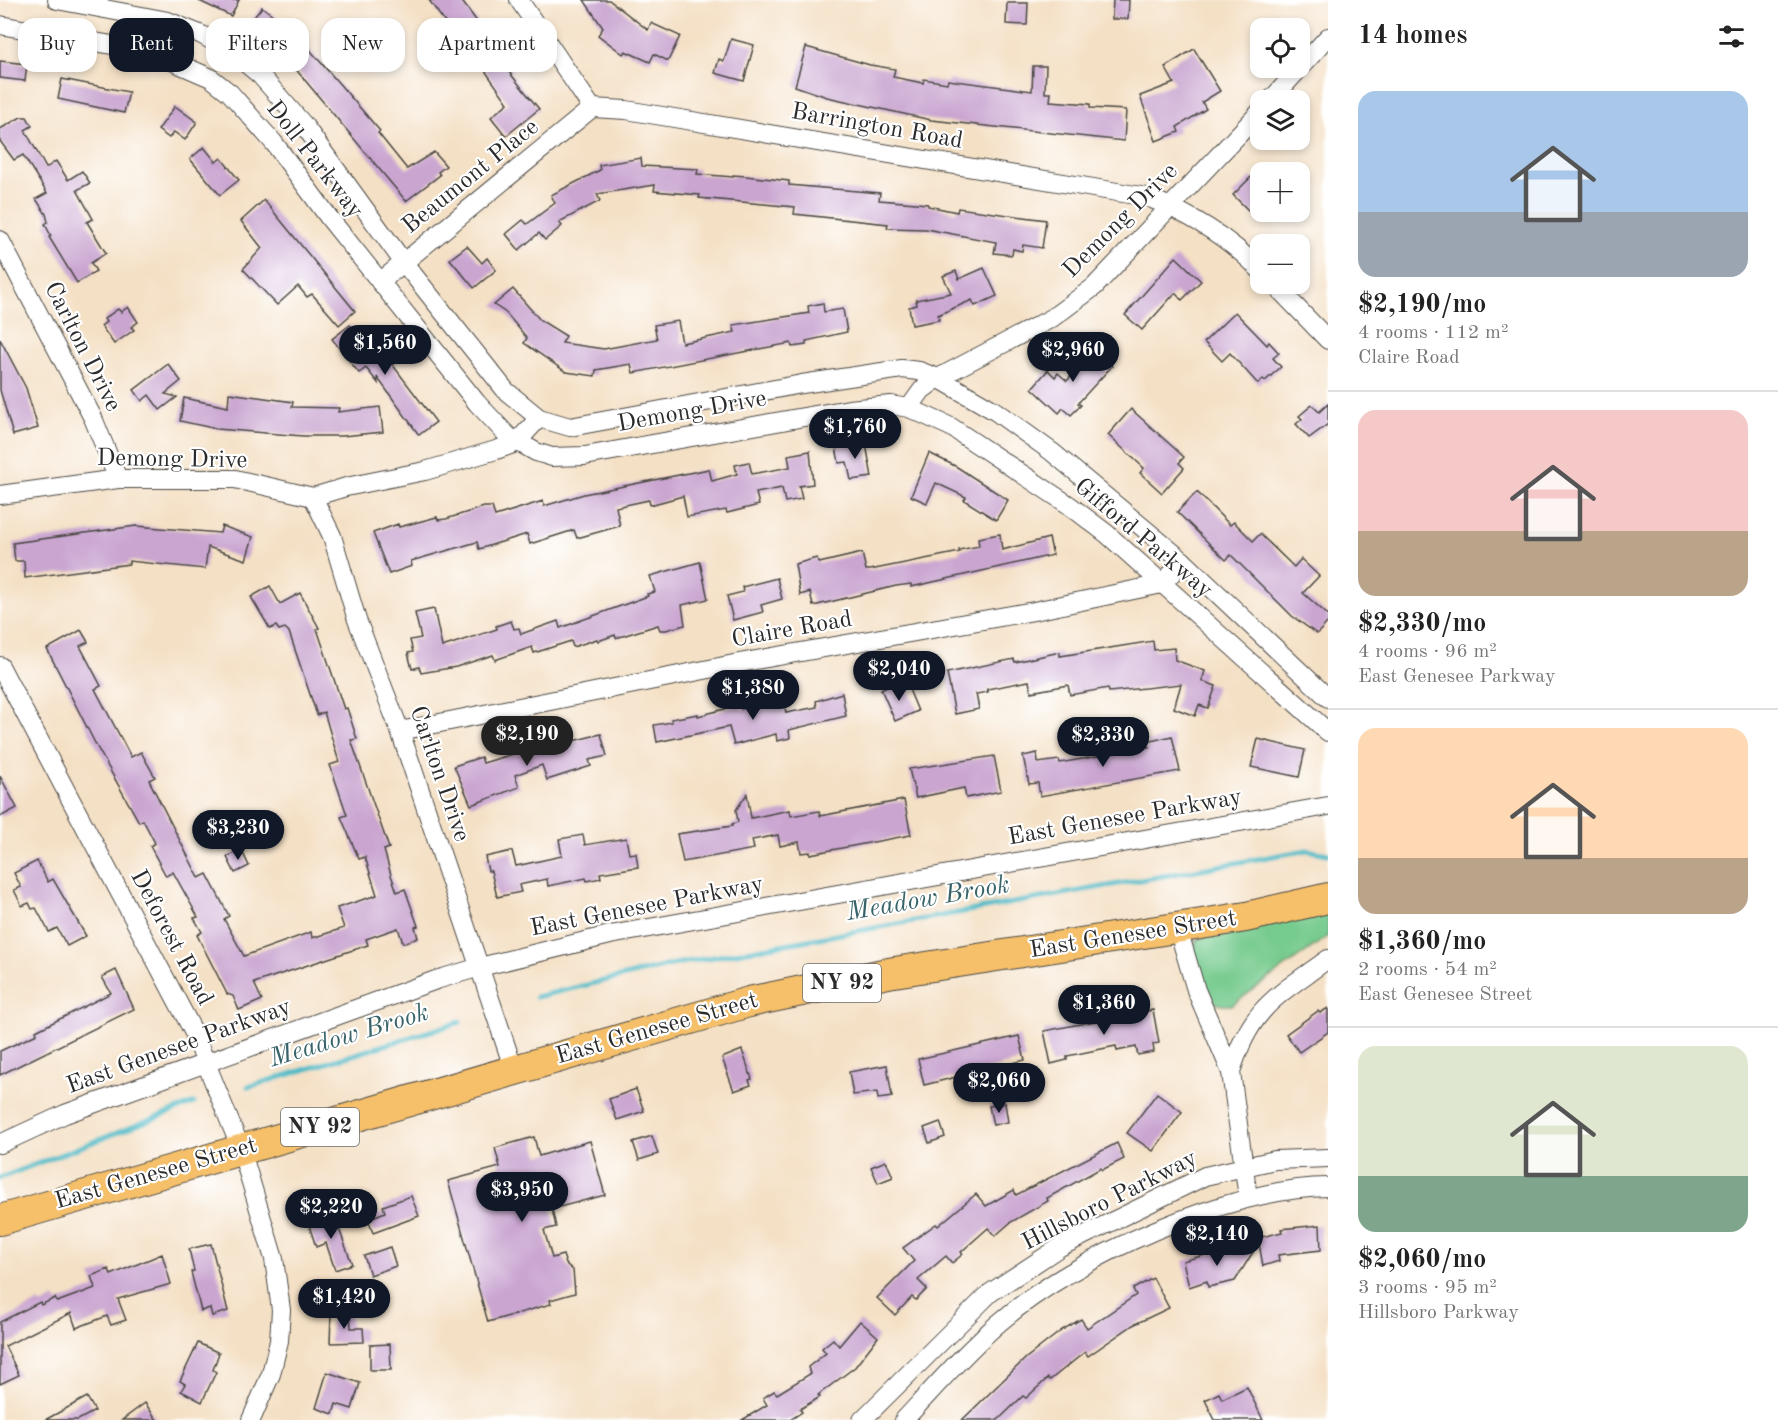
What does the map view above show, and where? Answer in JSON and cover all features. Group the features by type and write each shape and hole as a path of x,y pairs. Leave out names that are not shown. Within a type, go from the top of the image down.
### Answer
{"main road":[{"name":"East Genesee Street","path":"0,1220 749,1002 888,973 1178,929 1283,910 1328,898"}],"street":[{"name":"Doll Parkway","path":"57,0 168,21 202,35 231,51 260,75 303,124 404,263 506,391 539,418"},
{"path":"519,0 592,108"},
{"name":"Doll Parkway","path":"0,25 151,52 211,78 230,93 274,143 380,282 477,403 516,443"},
{"path":"1280,90 1328,37"},
{"name":"Beaumont Place","path":"380,282 592,108"},
{"name":"Barrington Road","path":"592,108 626,110 1147,197 1216,231 1238,247 1250,260"},
{"name":"Demong Drive","path":"0,495 118,479 235,480 313,496 425,471 516,443 552,457 585,456 849,409 891,405 909,408 922,390 938,378 1060,312 1094,287 1250,123"},
{"name":"Carlton Drive","path":"0,240 93,418 118,479"},
{"path":"1284,294 1328,340"},
{"name":"Demong Drive","path":"539,418 570,428 802,384 902,369 919,371 938,378"},
{"name":"Gifford Parkway","path":"938,378 995,411 1052,452 1183,561 1328,698"},
{"name":"Gifford Parkway","path":"909,408 951,427 1069,505 1162,584 1328,732"},
{"path":"516,443 539,418"},
{"name":"Carlton Drive","path":"313,496 332,536 357,620 400,731 514,1070"},
{"path":"1162,584 1183,561"},
{"name":"Claire Road","path":"400,731 739,663 1034,612 1162,584"},
{"name":"Deforest Road","path":"0,666 193,1031 241,1149 274,1259 281,1310 279,1341 271,1374 251,1420"},
{"name":"East Genesee Parkway","path":"0,1144 65,1114 480,967 610,935 1328,806"},
{"path":"1178,929 1196,990 1231,1072 1248,1198"},
{"path":"1231,1072 1239,1045 1254,1018 1267,1004 1328,959"},
{"name":"Hillsboro Parkway","path":"862,1420 982,1301 1060,1247 1205,1176 1275,1160 1328,1158"},
{"name":"Hillsboro Parkway","path":"904,1420 1000,1322 1074,1270 1112,1250 1210,1210 1248,1198 1328,1187"}],"green space":[{"path":"1328,913 1328,936 1232,1005 1221,1005 1206,995 1198,978 1191,948 1200,938"}],"building":[{"path":"197,0 239,0 231,16"},
{"path":"429,0 461,0 474,18 442,18"},
{"path":"584,0 609,0 648,30 651,23 680,36 668,61 654,54 650,62 625,51 623,54 598,35 603,28"},
{"path":"1113,0 1129,0 1128,19 1112,19"},
{"path":"1007,3 1028,3 1027,25 1006,24"},
{"path":"262,7 277,18 253,18"},
{"path":"731,39 754,45 744,81 715,73 719,59 724,61"},
{"path":"806,47 870,65 895,69 893,77 923,83 924,79 947,83 948,80 1032,91 1033,66 1046,66 1045,93 1051,93 1050,101 1090,104 1090,108 1126,110 1124,141 931,120 827,97 795,86"},
{"path":"309,49 321,63 321,72 329,72 380,131 378,133 407,169 434,152 446,166 438,172 440,175 406,201 298,72 309,72"},
{"path":"1194,49 1220,91 1202,102 1206,109 1177,127 1179,132 1156,141 1140,96 1174,83 1165,67"},
{"path":"0,61 18,63 18,72 26,72 25,81 0,78"},
{"path":"486,72 509,72 539,109 506,136 491,117 508,103"},
{"path":"62,79 129,92 124,113 58,99"},
{"path":"175,106 197,122 185,140 174,132 169,138 158,130"},
{"path":"21,117 27,117 32,126 25,130 46,168 56,161 68,180 82,171 90,183 77,190 93,219 87,222 106,253 91,263 96,271 77,283 49,237 51,236 45,224 48,222 46,214 36,199 47,193 23,155 14,160 0,141 0,129"},
{"path":"204,147 216,162 221,158 239,180 220,195 190,159"},
{"path":"641,158 642,166 698,169 697,174 746,176 789,181 789,185 880,193 879,200 928,204 928,206 957,212 958,208 1046,220 1042,248 1023,245 1022,251 1013,249 1012,255 994,253 996,242 926,229 887,228 888,224 794,214 795,207 699,198 700,195 654,191 655,185 597,194 600,201 559,222 562,226 545,240 539,233 519,250 506,234 523,220 527,224 555,203 551,195 600,170 599,165"},
{"path":"1250,178 1250,212 1233,195"},
{"path":"264,200 355,311 339,325 312,294 307,297 298,286 277,305 243,269 262,248 241,221"},
{"path":"467,246 482,263 487,258 496,270 474,288 450,259"},
{"path":"1176,257 1201,281 1182,300 1175,293 1142,330 1125,315"},
{"path":"984,268 997,296 975,306 972,300 938,315 939,320 912,325 909,307 917,305 916,300 951,293 943,276 956,271 959,279"},
{"path":"513,289 540,320 566,336 562,343 604,349 657,339 654,325 678,321 682,343 735,332 733,325 809,313 808,306 823,303 824,312 843,309 847,332 806,341 806,345 792,347 791,343 633,373 631,364 596,370 595,376 566,372 524,343 527,338 506,313 494,305"},
{"path":"128,307 138,322 131,327 134,330 114,344 101,326 106,322 104,319 118,309 121,312"},
{"path":"1235,312 1267,345 1269,342 1279,353 1273,358 1281,367 1258,384 1230,353 1222,361 1204,342"},
{"path":"350,325 369,350 382,340 392,352 388,356 394,363 392,364 436,422 419,435 377,377 378,383 366,368 359,373 332,339"},
{"path":"0,339 26,388 38,428 13,435 0,390"},
{"path":"1090,347 1112,366 1078,403 1081,405 1071,415 1063,408 1059,413 1032,388 1048,370 1055,377 1058,373 1067,381 1084,361 1081,358"},
{"path":"168,364 181,381 165,394 177,397 160,410 149,395 142,401 134,390"},
{"path":"229,393 293,402 292,407 339,408 338,412 380,407 383,432 342,436 303,436 217,429 180,421 184,398 228,407"},
{"path":"1328,404 1328,424 1309,438 1296,424 1302,419 1299,416 1312,405 1319,412"},
{"path":"1131,409 1184,457 1179,463 1184,468 1162,493 1140,473 1144,468 1108,435"},
{"path":"859,442 859,445 866,444 872,477 851,480 847,462 839,463 836,447"},
{"path":"810,451 813,484 799,486 802,499 785,502 782,488 756,493 759,505 727,513 726,510 687,517 683,496 650,505 649,500 616,507 620,526 577,538 574,530 530,544 527,534 479,549 477,542 411,561 412,566 389,574 373,533 398,524 399,527 437,517 438,520 446,519 484,507 492,507 495,516 543,501 544,506 584,494 709,469 712,481 737,474 735,465 749,462 752,474 790,467 788,455"},
{"path":"929,453 957,467 1008,500 996,520 964,500 966,497 936,483 927,503 911,496"},
{"path":"1197,492 1230,525 1234,522 1253,541 1260,534 1294,567 1301,559 1319,576 1303,593 1328,615 1328,622 1317,634 1292,616 1231,555 1226,560 1177,512"},
{"path":"136,526 220,533 222,526 253,537 246,560 208,547 205,569 129,561 129,564 25,578 24,561 15,561 13,543"},
{"path":"1000,534 1002,550 1049,538 1053,555 911,587 911,584 896,586 813,606 810,592 800,595 795,564 817,558 819,563 862,553 866,570 870,570 960,552 959,550 979,546 978,538"},
{"path":"700,562 708,599 682,605 685,625 660,630 658,625 616,638 615,635 573,647 571,641 534,653 532,647 495,660 493,655 456,667 421,673 419,667 412,669 408,653 413,652 410,640 421,638 415,613 434,609 442,647 497,629 496,626 511,621 514,629 519,628 521,634 558,621 560,628 655,592 650,576"},
{"path":"777,578 782,599 761,605 763,612 733,620 727,596 743,592 742,587"},
{"path":"270,586 280,604 300,593 319,628 317,629 344,709 347,708 357,739 351,740 389,848 384,850 391,875 397,892 405,889 418,926 415,927 418,938 403,943 398,928 366,939 368,945 254,983 262,1000 239,1010 233,996 227,994 197,935 202,932 194,918 198,917 173,872 166,876 150,846 155,843 143,820 139,822 97,747 47,649 81,630 88,642 80,646 101,686 95,689 131,757 141,752 155,777 149,780 199,878 207,874 229,916 224,919 244,956 311,932 312,938 344,928 337,908 377,895 365,857 359,859 341,817 347,815 330,765 339,762 324,712 317,715 289,632 285,628 279,630 276,626 270,629 251,597"},
{"path":"1153,641 1154,650 1174,648 1175,660 1205,671 1202,681 1216,686 1208,708 1199,705 1195,716 1174,708 1181,684 1109,692 1108,688 1070,695 1068,685 1031,692 1029,681 987,689 988,692 976,694 979,709 955,714 947,673 1014,659 1015,662 1060,652 1060,656"},
{"path":"893,683 897,692 908,687 918,711 895,721 881,689"},
{"path":"842,693 846,716 789,730 790,738 777,741 776,734 734,745 729,727 657,742 654,725 672,722 671,719 698,714 698,716 740,705 741,709 784,702 786,713 817,707 816,701"},
{"path":"601,734 607,756 589,760 591,766 547,780 542,765 515,775 519,787 471,805 454,766 481,757 483,763 550,743 557,745"},
{"path":"1172,736 1180,771 1040,796 1038,783 1029,784 1023,756 1037,753 1038,763 1059,760 1060,763 1149,747 1147,742"},
{"path":"1258,739 1305,750 1299,777 1251,767"},
{"path":"994,756 1001,791 966,798 964,788 916,798 909,769"},
{"path":"0,776 17,808 0,817"},
{"path":"747,794 751,818 790,810 791,816 819,811 820,816 904,800 911,835 810,854 810,852 801,853 799,842 780,846 778,835 752,840 754,849 683,862 677,834 732,826 738,822 736,810"},
{"path":"583,835 585,845 626,838 629,854 636,853 638,867 600,873 601,878 587,881 586,878 548,886 547,879 519,885 521,892 497,897 485,857 512,851 516,866 562,856 559,839"},
{"path":"241,849 249,866 235,873 227,857"},
{"path":"37,861 48,882 53,879 86,936 67,946 57,928 49,932 36,908 32,909 29,903 22,906 14,890 21,887 14,873"},
{"path":"116,970 134,1009 0,1075 0,1051 37,1034 36,1031 111,993 102,977"},
{"path":"1328,1008 1328,1032 1299,1052 1286,1034 1318,1011 1320,1013"},
{"path":"1153,1010 1159,1043 1153,1044 1154,1052 1138,1055 1136,1047 1117,1051 1116,1046 1067,1056 1067,1060 1051,1064 1044,1031"},
{"path":"1019,1036 1025,1060 924,1085 918,1059"},
{"path":"742,1050 752,1079 749,1080 751,1085 734,1091 722,1058"},
{"path":"887,1065 892,1097 878,1099 877,1092 853,1095 849,1072"},
{"path":"636,1089 644,1111 617,1120 609,1099"},
{"path":"1157,1093 1182,1112 1153,1151 1127,1133"},
{"path":"1005,1103 1008,1122 993,1125 989,1106"},
{"path":"940,1122 945,1137 929,1143 924,1128"},
{"path":"652,1136 658,1154 639,1160 633,1142"},
{"path":"534,1137 539,1156 590,1141 605,1195 552,1209 556,1227 544,1230 552,1258 563,1255 566,1264 573,1270 575,1293 550,1300 551,1304 488,1322 448,1181 500,1167 495,1148"},
{"path":"1117,1143 1124,1159 1102,1170 1101,1168 1047,1198 1048,1201 1011,1222 995,1236 988,1228 952,1263 946,1256 918,1280 927,1289 916,1300 912,1297 895,1315 877,1298 914,1261 903,1248 936,1224 938,1226 976,1194 986,1206 1014,1190 1016,1195"},
{"path":"886,1161 893,1177 878,1183 871,1167"},
{"path":"411,1196 419,1216 373,1233 368,1219 385,1212 383,1206"},
{"path":"334,1215 352,1264 335,1270 326,1243 316,1247 308,1222"},
{"path":"1320,1225 1321,1250 1278,1255 1279,1261 1263,1266 1258,1238 1282,1232 1281,1229"},
{"path":"211,1244 228,1311 212,1316 210,1308 201,1311 191,1272 194,1271 189,1249"},
{"path":"1241,1245 1253,1252 1235,1281 1208,1287 1207,1281 1189,1287 1183,1261"},
{"path":"390,1247 396,1266 370,1275 364,1256"},
{"path":"162,1254 171,1284 118,1299 126,1320 111,1325 107,1316 76,1328 71,1313 5,1346 19,1375 0,1384 0,1322 40,1302 41,1305 55,1298 57,1302 95,1288 91,1276 109,1269 111,1275"},
{"path":"1153,1278 1169,1308 1133,1325 1088,1356 1085,1352 1050,1380 1048,1378 1026,1398 1023,1396 998,1420 962,1420 1026,1358 1062,1330 1081,1319 1087,1328 1136,1295 1133,1289"},
{"path":"350,1313 351,1328 363,1328 364,1342 330,1343 331,1314"},
{"path":"860,1321 878,1337 855,1367 818,1395 820,1397 800,1409 802,1412 790,1420 742,1420 767,1405 763,1398 774,1391 777,1394 810,1374 808,1367 826,1353 822,1348 833,1339 839,1346"},
{"path":"198,1343 219,1353 213,1370 216,1372 202,1402 181,1391 185,1384 180,1381"},
{"path":"390,1344 391,1370 370,1370 370,1345"},
{"path":"327,1372 360,1383 352,1409 336,1404 333,1414 316,1408"},
{"path":"1247,1387 1263,1420 1215,1420 1205,1400 1219,1393 1222,1399"},
{"path":"87,1397 95,1411 78,1420 45,1420"},
{"path":"145,1403 157,1420 122,1420"}],"waterway":[{"name":"Meadow Brook","path":"536,997 675,964 1307,850 1328,854"},
{"name":"Meadow Brook","path":"248,1087 460,1022"},
{"name":"Meadow Brook","path":"0,1178 194,1103"}]}
